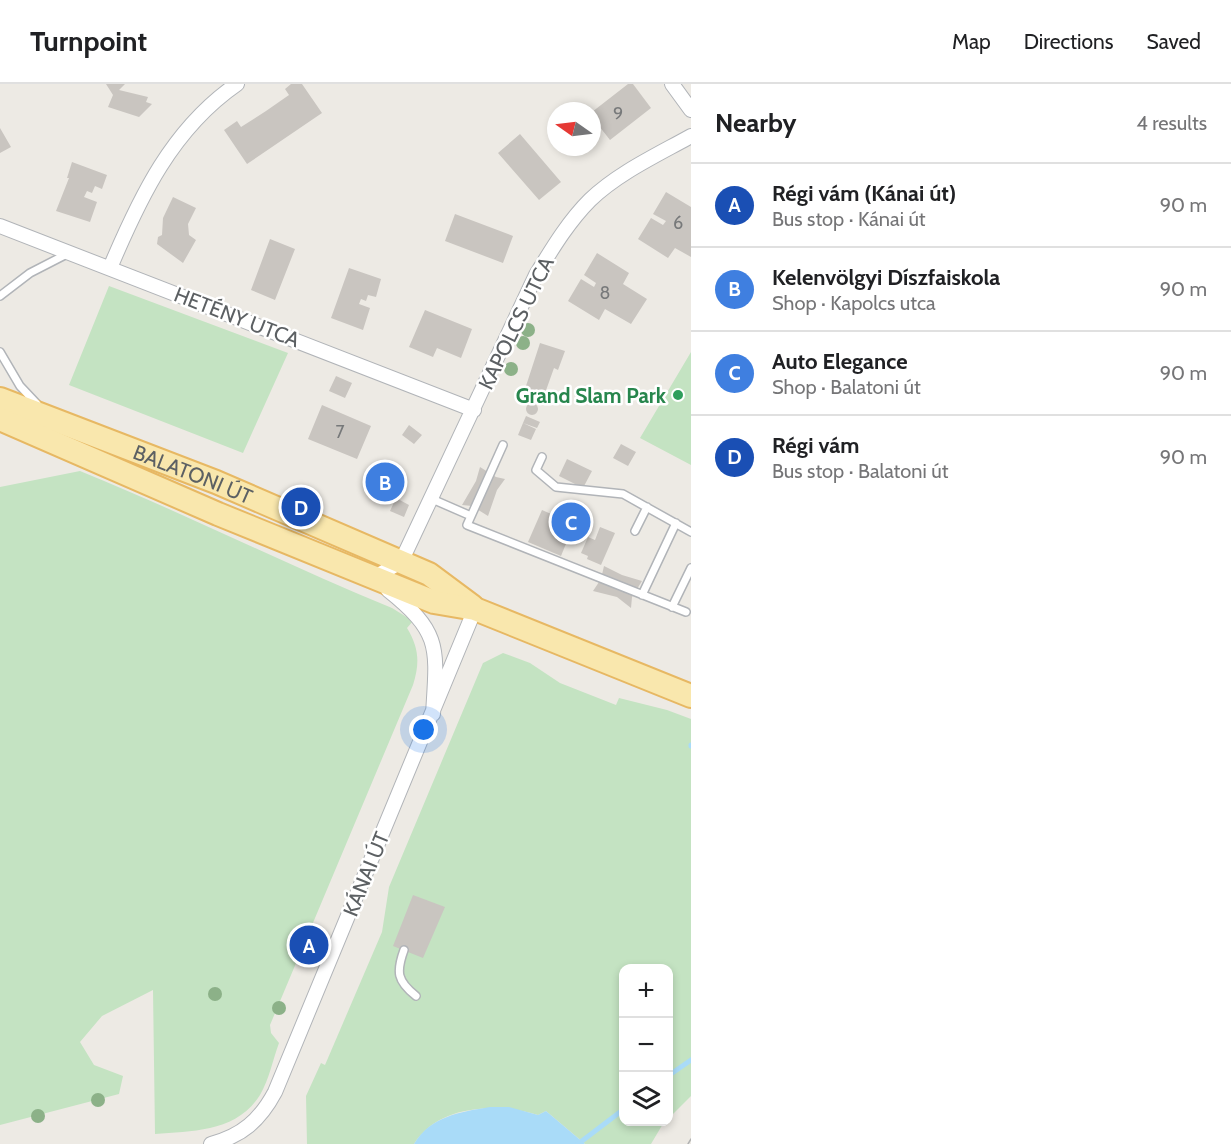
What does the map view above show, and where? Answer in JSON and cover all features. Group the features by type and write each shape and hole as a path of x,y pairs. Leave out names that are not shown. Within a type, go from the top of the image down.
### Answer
{"main road":[{"name":"BALATONI ÚT","path":"0,399 216,482 429,574 475,609"},
{"name":"BALATONI ÚT","path":"0,419 218,514 434,603 475,609 691,696"}],"street":[{"path":"110,268 143,194 176,140 220,96 237,84"},
{"path":"672,84 691,110"},
{"name":"KAPOLCS UTCA","path":"401,562 536,275 557,241 590,200 624,174 691,135"},
{"name":"HETÉNY UTCA","path":"0,226 474,410"},
{"path":"401,562 372,577 410,608 429,630 435,653 433,714"},
{"name":"KÁNAI ÚT","path":"211,1144 228,1140 254,1123 265,1111 275,1092 475,609"}],"lane":[{"path":"0,296 30,273 69,253"},
{"path":"0,352 20,386 63,424"},
{"path":"503,445 467,525 686,612"},
{"path":"542,457 536,470 556,487 623,494 691,532"},
{"path":"432,499 471,516"},
{"path":"635,531 647,507"},
{"path":"642,595 676,524"},
{"path":"672,607 691,568"},
{"path":"404,950 398,968 403,986 416,996"}],"green space":[{"path":"109,286 288,353 243,453 69,385"},
{"name":"Grand Slam Park","path":"691,352 691,465 640,438"},
{"path":"80,471 392,608 413,621 407,628 414,642 417,656 417,670 413,685 270,1025 271,1033 279,1043 266,1083 260,1095 239,1116 227,1123 199,1130 155,1134 153,990 102,1016 80,1042 94,1065 123,1076 119,1094 0,1125 0,487"},
{"path":"503,653 530,663 560,683 616,705 619,698 667,710 691,719 691,1096 673,1114 673,964 619,964 619,1126 662,1126 651,1144 585,1144 546,1111 538,1115 488,1108 454,1114 438,1121 414,1144 307,1144 306,1096 321,1063 325,1065 382,932 389,887 483,663"}],"water":[{"path":"490,1107 509,1107 538,1115 546,1111 585,1144 414,1144 429,1127 438,1121 457,1114"}],"building":[{"path":"106,84 125,84 119,90 148,97 146,102 152,104 139,117 108,107 113,95"},
{"path":"291,84 302,84 322,113 247,164 224,130 237,121 241,127 266,111 289,95 285,89"},
{"path":"628,84 633,84 651,108 610,140 601,128 601,105"},
{"path":"0,128 11,147 0,153"},
{"path":"520,134 561,182 539,200 498,153"},
{"path":"72,162 107,175 102,189 95,186 92,193 87,191 84,197 97,202 90,222 56,211 69,178 67,178"},
{"path":"666,192 691,207 691,257 675,248 668,258 638,239 651,218 663,225 666,221 653,214"},
{"path":"173,197 196,208 188,224 189,235 196,240 183,263 157,244 158,237 162,235 163,218"},
{"path":"455,214 513,236 503,263 445,241"},
{"path":"270,239 295,249 275,300 251,290"},
{"path":"597,253 629,273 623,284 647,299 631,324 605,309 599,320 568,301 581,279 594,287 596,283 584,275"},
{"path":"349,268 381,279 376,297 368,295 366,301 361,299 359,304 370,308 363,330 331,318"},
{"path":"425,310 472,329 461,358 437,348 433,357 409,347"},
{"path":"540,343 565,351 558,370 554,368 544,396 525,389"},
{"path":"336,376 352,383 345,398 329,391"},
{"path":"534,403 538,409 534,415 530,415 526,407"},
{"path":"322,405 371,426 357,459 308,439"},
{"path":"526,416 540,422 537,428 523,423"},
{"path":"523,423 536,429 531,440 518,435"},
{"path":"409,425 422,435 414,444 402,435"},
{"path":"621,444 636,452 628,466 613,458"},
{"path":"567,459 592,471 583,488 559,476"},
{"path":"480,467 496,477 505,479 497,490 488,516 472,506 462,505 476,481"},
{"path":"396,498 409,505 404,517 390,511"},
{"path":"542,510 574,524 561,556 528,542"},
{"path":"600,527 615,533 601,565 587,559 588,556 581,553 588,537 595,540"},
{"path":"604,566 642,581 632,597 631,608 617,597 593,591 601,579"},
{"path":"413,895 445,907 423,958 393,946"}],"waterway":[{"path":"673,1073 691,1060"},
{"path":"578,1144 619,1113"}],"tram line":[{"path":"688,1144 691,1139"}],"place":[{"name":"Grand Slam Park","path":"678,395"},
{"name":"Kelenvölgyi Díszfaiskola","path":"385,482"},
{"name":"Régi vám","path":"301,507"},
{"name":"Auto Elegance","path":"571,522"},
{"name":"Régi vám (Kánai út)","path":"309,945"}]}
